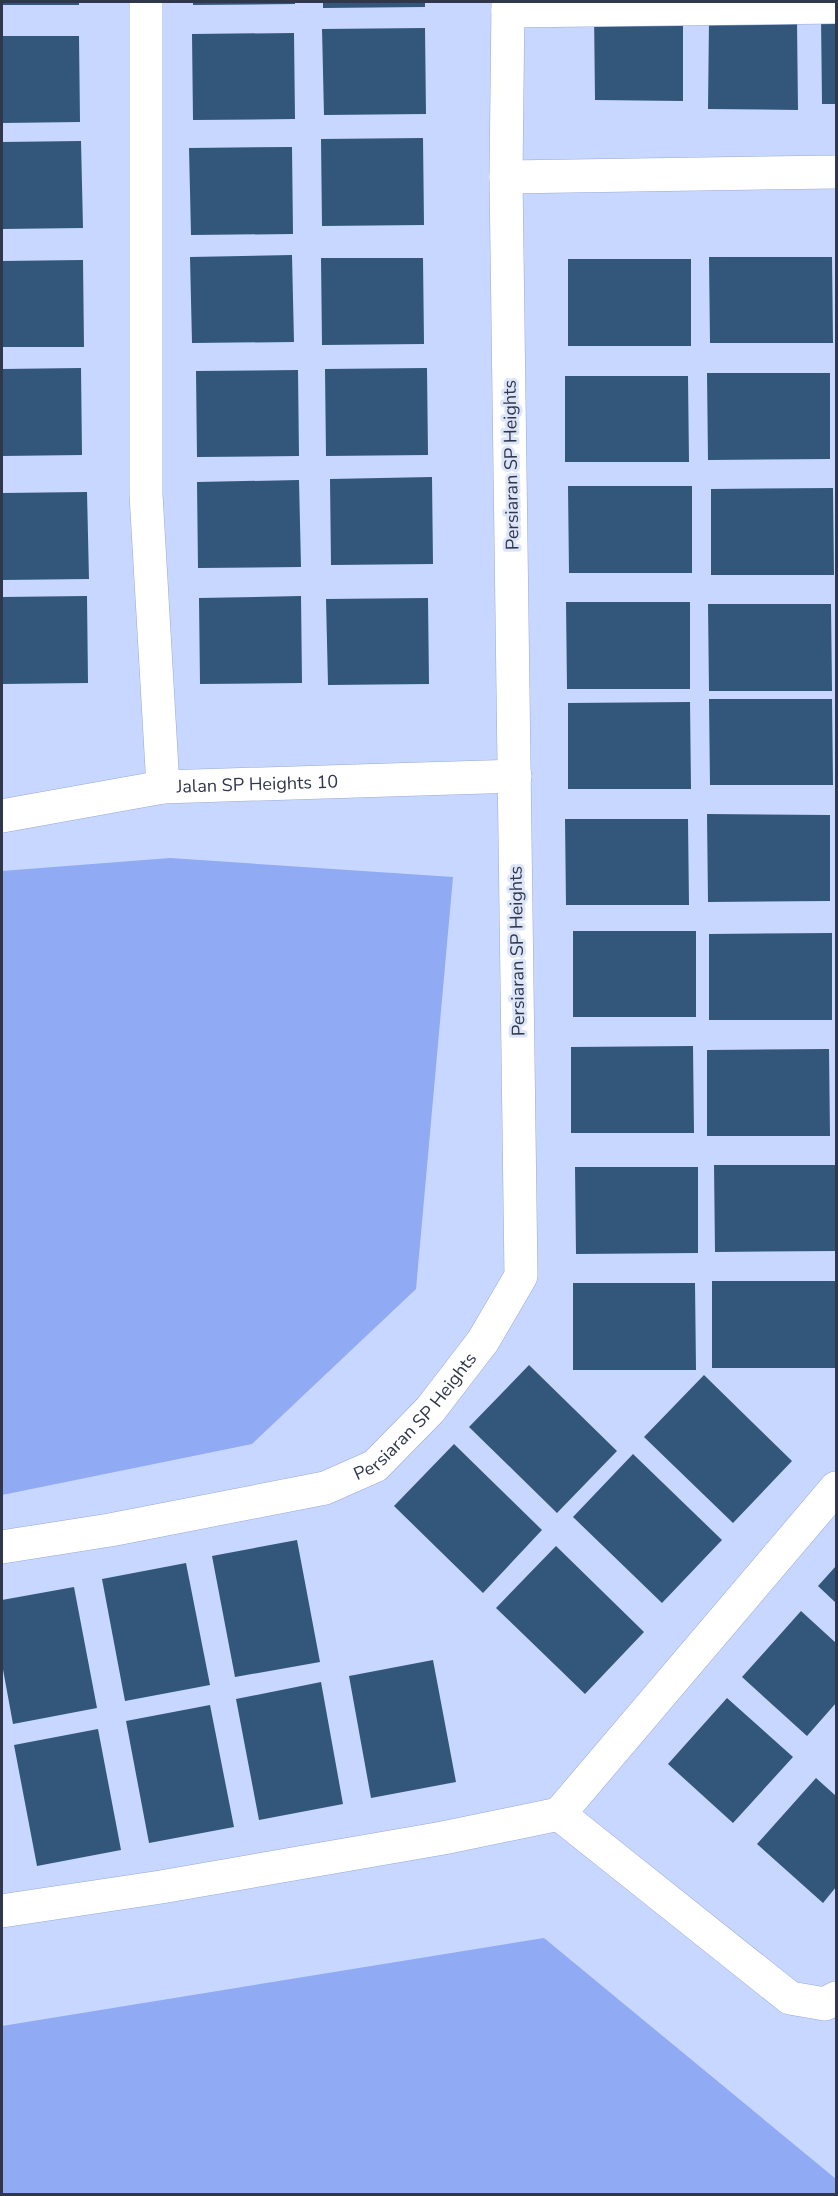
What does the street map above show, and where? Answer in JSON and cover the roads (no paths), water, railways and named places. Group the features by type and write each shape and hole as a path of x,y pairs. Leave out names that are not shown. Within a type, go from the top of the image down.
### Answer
{"street":[{"path":"146,2 146,494 162,787"},
{"path":"508,6 837,7"},
{"name":"Persiaran SP Heights","path":"2,1546 110,1530 325,1488 375,1466 430,1410 483,1341 520,1276 506,177 508,6"},
{"path":"506,177 837,172"},
{"name":"Jalan SP Heights 10","path":"2,816 162,787 515,776"},
{"path":"2,1911 196,1881 443,1838 559,1814 837,1488"},
{"path":"559,1814 790,1998 825,2004 837,1998"}]}
